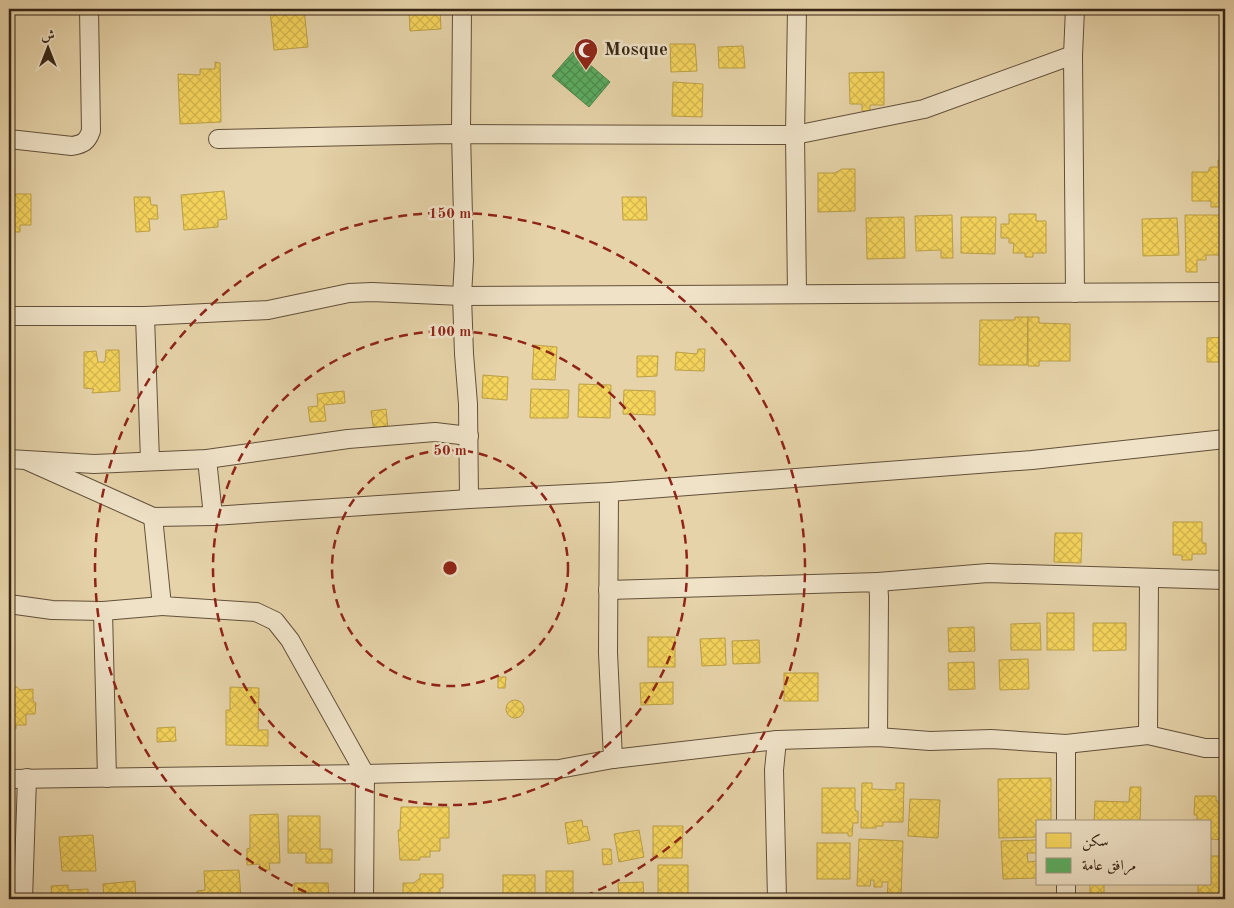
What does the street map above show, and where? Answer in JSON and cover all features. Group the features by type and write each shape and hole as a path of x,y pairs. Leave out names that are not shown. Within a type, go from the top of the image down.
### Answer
{"street":[{"path":"9,139 72,146 81,144 89,138 91,131 89,9"},
{"path":"462,9 461,135 464,260 462,296 469,436 469,499"},
{"path":"797,9 795,135 797,294"},
{"path":"1075,9 1073,55 1075,293"},
{"path":"218,139 461,135 795,135 924,110 1073,55"},
{"path":"9,316 145,316 268,310 357,292 462,296 1225,292"},
{"path":"145,316 150,461"},
{"path":"9,459 94,464 207,459 348,439 434,432 469,436"},
{"path":"28,461 154,517 213,516 609,492 1032,460 1225,439"},
{"path":"207,459 213,516"},
{"path":"609,492 608,653 613,760"},
{"path":"154,517 162,606"},
{"path":"608,590 878,582 988,573 1225,580"},
{"path":"1148,735 1150,578"},
{"path":"878,582 878,738"},
{"path":"9,604 52,610 103,611 162,606 256,612 275,621 290,640 365,774 364,899"},
{"path":"103,611 107,778"},
{"path":"9,779 559,769 613,760 777,740 878,738 930,741 990,739 1066,744 1148,735 1205,748 1225,748"},
{"path":"777,740 774,770 777,899"},
{"path":"1066,744 1066,820"},
{"path":"22,899 27,778"},
{"path":"1066,886 1066,899"}],"building: سكن":[{"path":"304,9 308,47 274,50 270,10"},
{"path":"409,9 440,9 441,29 410,31"},
{"path":"670,44 695,44 697,71 671,72"},
{"path":"743,46 745,68 719,68 718,47"},
{"path":"215,62 220,63 221,122 180,124 178,74 200,75 200,69 215,69"},
{"path":"884,72 884,105 870,105 870,111 862,111 862,104 850,104 849,73"},
{"path":"673,82 703,84 702,117 672,116"},
{"path":"1218,160 1225,160 1225,207 1211,207 1211,201 1192,201 1192,172 1208,172 1210,167 1218,167"},
{"path":"842,169 855,169 855,211 818,212 818,173 835,173"},
{"path":"224,191 227,219 218,220 218,227 184,230 181,195"},
{"path":"11,194 31,194 31,225 20,225 20,232 9,232 9,201 11,201"},
{"path":"134,197 150,197 151,205 157,205 158,219 149,219 150,231 136,232"},
{"path":"622,197 646,197 647,220 623,220"},
{"path":"1009,214 1036,214 1036,221 1046,221 1046,253 1033,253 1033,257 1025,257 1025,253 1013,253 1014,243 1009,243 1009,238 1001,238 1001,224 1009,224"},
{"path":"952,215 953,258 941,258 941,250 916,251 915,216"},
{"path":"1185,215 1225,215 1225,255 1206,255 1206,260 1197,260 1197,272 1186,272"},
{"path":"904,217 905,258 867,259 866,218"},
{"path":"961,217 996,217 995,254 961,253"},
{"path":"1177,218 1179,255 1143,256 1142,219"},
{"path":"1015,317 1028,317 1027,365 979,365 980,320 1015,320"},
{"path":"1028,317 1039,317 1039,323 1070,324 1070,361 1039,361 1039,366 1028,366"},
{"path":"1225,337 1225,362 1207,362 1207,338"},
{"path":"534,345 557,347 555,380 532,379"},
{"path":"698,349 705,349 704,371 675,370 676,352 697,354"},
{"path":"106,350 119,350 120,391 92,393 94,389 84,388 84,352 96,351 98,362 105,362"},
{"path":"637,356 658,356 657,376 637,377"},
{"path":"483,375 508,377 507,400 482,398"},
{"path":"579,384 611,385 610,418 578,417"},
{"path":"531,389 569,390 568,418 530,418"},
{"path":"624,390 655,391 655,415 623,414"},
{"path":"344,391 345,403 324,405 326,421 310,422 308,407 318,406 317,394"},
{"path":"386,409 388,429 374,431 371,411"},
{"path":"1173,522 1202,522 1202,543 1206,543 1206,554 1192,554 1192,560 1182,560 1182,555 1173,555"},
{"path":"1055,533 1082,533 1081,563 1054,562"},
{"path":"1222,537 1225,537 1225,567 1220,567"},
{"path":"1047,613 1074,613 1074,650 1047,650"},
{"path":"1040,623 1041,650 1011,650 1011,624"},
{"path":"1093,623 1126,623 1126,650 1093,651"},
{"path":"974,627 975,651 949,652 948,628"},
{"path":"648,637 675,637 675,667 648,667"},
{"path":"725,638 726,665 702,666 700,639"},
{"path":"759,640 760,663 733,664 732,641"},
{"path":"1028,659 1029,689 1000,690 999,660"},
{"path":"974,662 975,689 949,690 948,663"},
{"path":"784,673 818,673 818,701 784,701"},
{"path":"498,677 506,677 505,688 498,688"},
{"path":"673,682 673,704 641,705 640,683"},
{"path":"9,687 17,687 20,690 33,689 33,701 36,703 35,714 26,714 26,725 16,725 16,729 9,729"},
{"path":"230,687 259,688 258,730 268,730 268,746 226,745 226,710 230,710"},
{"path":"511,700 519,700 524,705 522,716 511,718 506,713 506,705"},
{"path":"175,727 176,741 157,742 157,728"},
{"path":"1051,778 1051,820 1036,820 1036,837 999,838 998,779"},
{"path":"862,783 872,783 872,789 896,790 896,783 904,783 903,822 883,822 883,826 876,826 876,828 861,828"},
{"path":"1130,787 1141,787 1140,820 1094,820 1095,801 1129,802"},
{"path":"822,788 855,788 855,811 858,811 858,823 853,823 852,836 848,836 848,833 822,833"},
{"path":"1195,796 1216,796 1216,801 1225,801 1225,840 1212,839 1212,820 1197,820 1197,815 1194,815"},
{"path":"910,799 940,800 938,838 908,836"},
{"path":"401,807 449,807 449,838 440,838 440,851 430,851 430,857 420,857 420,860 400,860 398,830 400,830"},
{"path":"278,814 280,863 269,863 270,870 260,870 260,864 247,865 247,849 250,848 250,815"},
{"path":"288,816 320,816 320,849 332,849 332,863 306,863 306,853 288,853"},
{"path":"582,820 583,827 587,826 590,840 568,844 565,823"},
{"path":"653,826 683,826 682,858 653,858"},
{"path":"639,830 644,857 619,862 614,834"},
{"path":"93,835 96,871 62,871 59,837"},
{"path":"859,839 903,841 901,899 887,899 888,882 882,882 882,887 874,887 874,880 871,880 870,886 857,886"},
{"path":"1036,840 1036,853 1027,853 1028,862 1036,861 1036,878 1003,879 1001,841"},
{"path":"817,843 850,843 850,879 817,879"},
{"path":"602,849 611,849 612,864 603,865"},
{"path":"1212,856 1225,856 1225,896 1198,897 1198,886 1212,886"},
{"path":"658,865 688,865 688,895 672,895 672,899 658,899"},
{"path":"239,870 241,899 197,899 197,891 205,890 204,871"},
{"path":"546,871 573,871 573,899 546,899"},
{"path":"420,874 443,874 443,888 440,888 440,898 403,899 403,883 414,883 420,878"},
{"path":"503,875 535,875 535,899 503,899"},
{"path":"135,881 136,899 104,899 103,884"},
{"path":"643,882 644,899 619,899 618,883"},
{"path":"294,883 328,883 329,899 294,899"},
{"path":"68,885 68,890 88,889 88,899 52,899 51,886"},
{"path":"1090,886 1104,886 1104,899 1090,899"}],"building: مرافق عامة":[{"path":"574,51 610,82 589,107 552,76"}],"place":[{"name":"Mosque","path":"586,71"}]}
